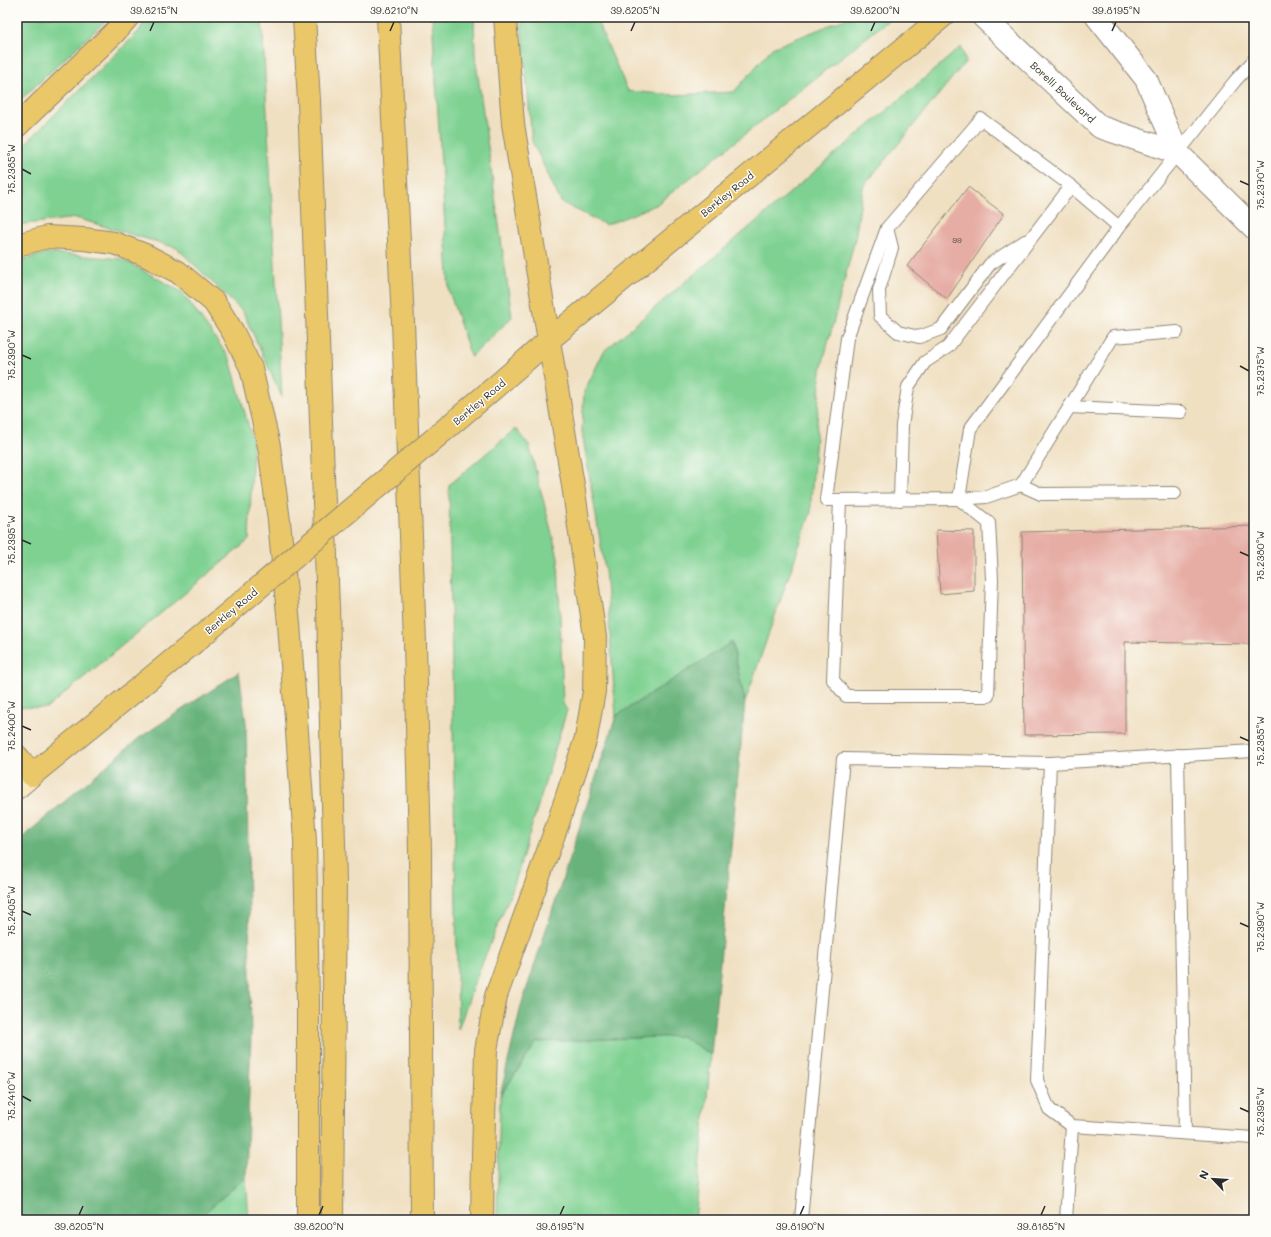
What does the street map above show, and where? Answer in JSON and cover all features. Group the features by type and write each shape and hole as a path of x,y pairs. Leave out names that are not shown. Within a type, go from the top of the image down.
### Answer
{"main road":[{"path":"17,126 128,17"},
{"path":"304,17 309,100 328,608 334,859 332,1220"},
{"path":"388,17 403,314 415,651 420,850 422,1220"},
{"path":"482,1220 486,1050 496,996 557,826 583,746 594,691 595,637 573,484 513,124 505,17"},
{"name":"Berkley Road","path":"25,782 191,645 549,340 937,18"},
{"path":"17,245 47,237 84,239 114,243 145,255 178,272 214,302 233,332 250,368 269,446 279,521 289,624 305,833 308,1002 308,1220"},
{"path":"17,756 25,782"}],"street":[{"name":"Borelli Boulevard","path":"983,17 1100,127 1178,153"},
{"name":"Borelli Boulevard","path":"1097,17 1146,79 1178,153 1254,228"}],"lane":[{"path":"1250,17 1254,22"},
{"path":"959,499 970,429 1119,227 1235,81 1254,60"},
{"path":"1119,227 1071,186 981,119 888,228 847,338 826,500 959,499 986,497 1021,485 1113,337 1177,332"},
{"path":"900,500 902,425 908,387 925,362 948,347 1071,186"},
{"path":"888,228 892,248 879,290 880,316 898,332 919,337 940,329 990,264 1033,236"},
{"path":"1069,407 1181,412"},
{"path":"1021,485 1041,494 1175,493"},
{"path":"840,500 833,680 846,696 988,696 992,579 989,523 959,499"},
{"path":"801,1220 844,759 1050,763 1254,751"},
{"path":"1178,755 1185,1134"},
{"path":"1050,763 1037,1080 1049,1109 1072,1126 1254,1138"},
{"path":"1066,1220 1072,1126"}],"green space":[{"path":"17,17 110,17 17,103"},
{"path":"147,17 262,17 282,397 243,312 177,248 76,218 17,225 17,152 139,31"},
{"path":"432,17 474,17 475,55 512,317 471,357 449,291"},
{"path":"521,17 595,17 628,91 674,95 734,92 772,48 850,17 891,18 656,205 606,225 561,202 532,141"},
{"path":"961,47 966,61 863,187 855,239 821,370 811,512 745,702 732,642 616,716 605,570 582,432 584,392 604,351"},
{"path":"48,253 122,259 182,292 230,359 253,442 249,540 47,708 17,707 17,261"},
{"path":"516,428 529,445 558,557 563,704 567,710 513,888 475,981 458,1030 449,485"},
{"path":"732,642 745,702 711,1055 682,1036 537,1042 500,1096 521,1006 616,716"},
{"path":"239,672 246,723 251,1036 246,1177 196,1220 17,1220 17,842 139,738"},
{"path":"682,1036 711,1055 695,1220 497,1220 500,1096 537,1042"},
{"path":"246,1177 249,1220 196,1220"}],"building":[{"path":"968,187 1004,214 947,299 907,266"},
{"path":"1254,526 1254,644 1125,642 1125,734 1024,735 1022,532"},
{"path":"936,530 974,531 974,591 940,594"}]}
